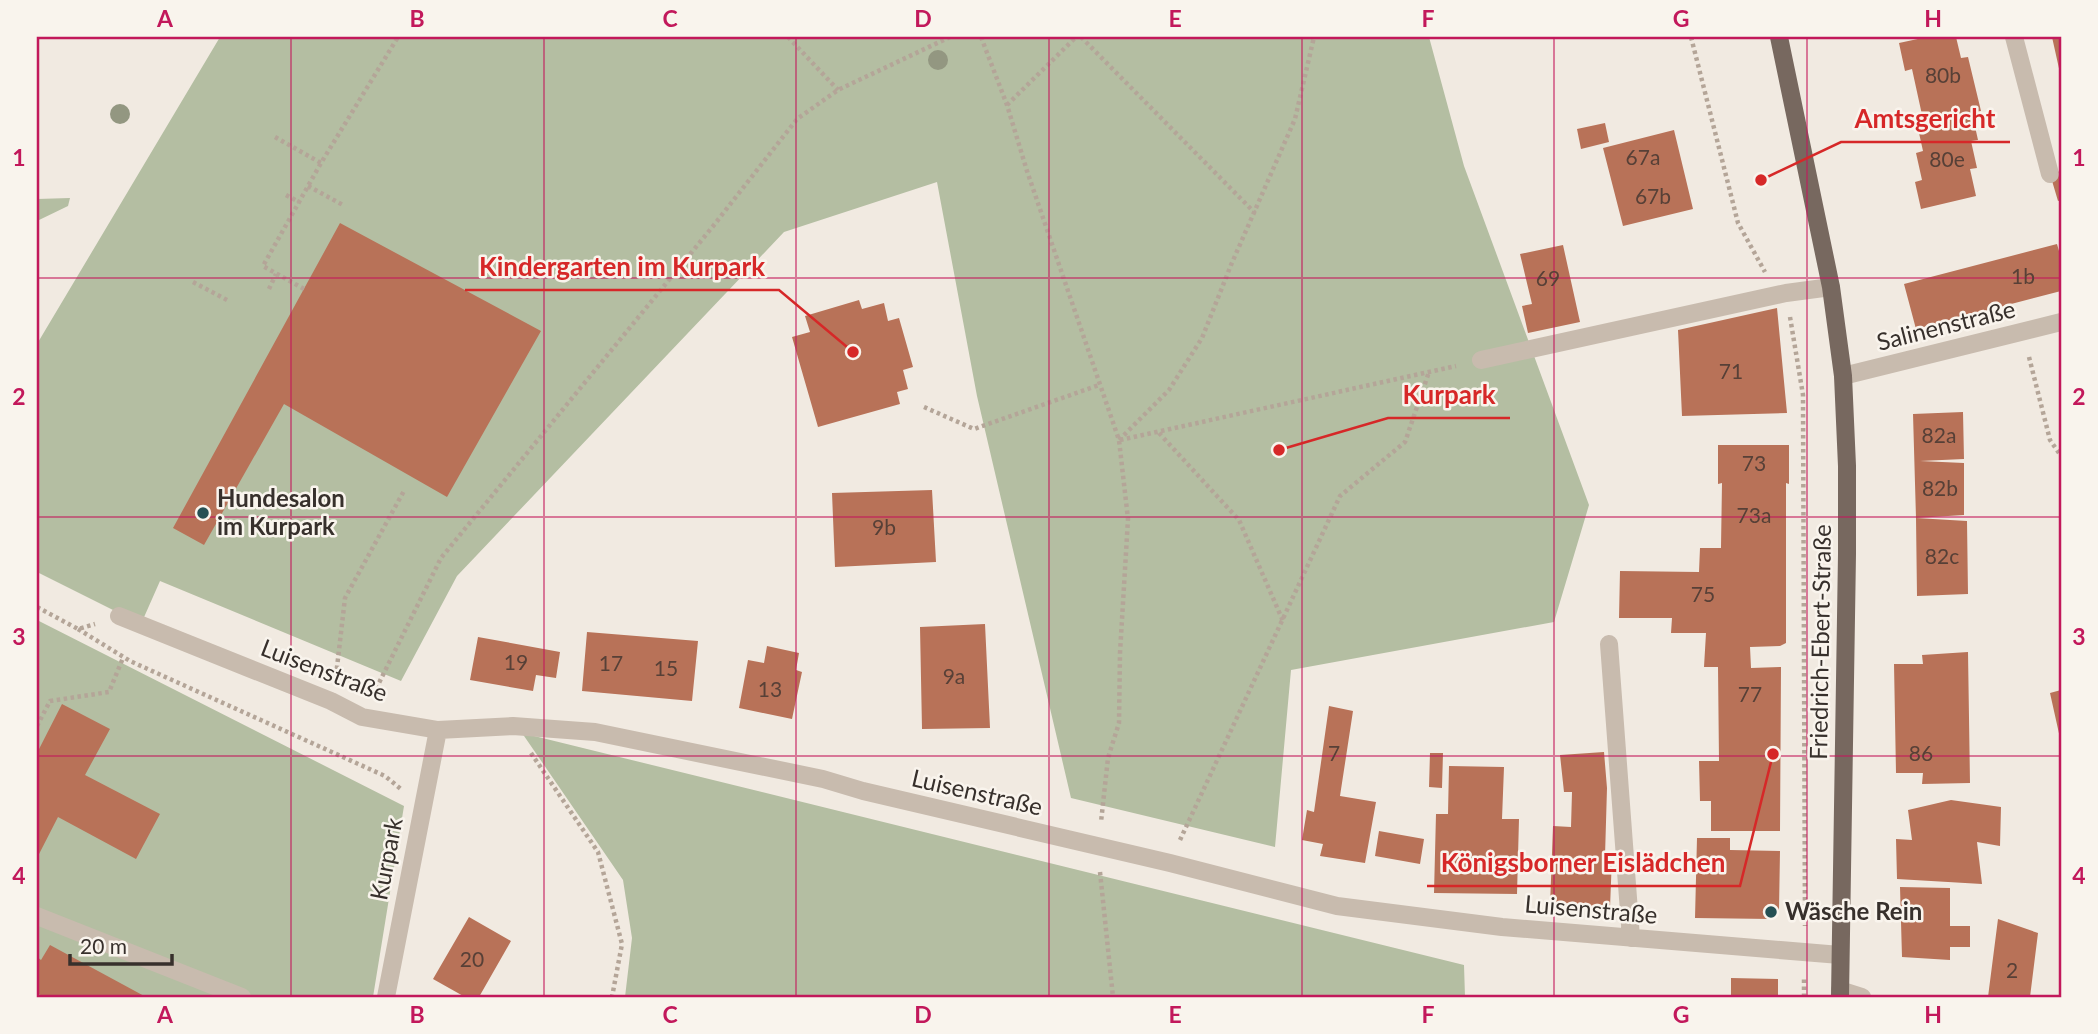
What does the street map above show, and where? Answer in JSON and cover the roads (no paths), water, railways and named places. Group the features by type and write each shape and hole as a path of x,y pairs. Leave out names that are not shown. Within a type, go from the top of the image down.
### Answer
{"main road":[{"name":"Friedrich-Ebert-Straße","path":"1782,37 1831,287 1843,376 1847,554 1840,994"}],"street":[{"path":"2014,37 2050,174"},
{"path":"1482,360 1786,293 1831,287"},
{"name":"Salinenstraße","path":"1843,376 2061,322"},
{"name":"Luisenstraße","path":"119,616 331,701 362,717 438,730 513,726 595,732 823,779 1337,906 1502,927 1840,955"},
{"path":"1609,644 1631,938"},
{"name":"Kurpark","path":"386,997 438,730"},
{"path":"37,916 242,997"},
{"path":"1840,994 1862,997"}],"place":[{"name":"Amtsgericht","path":"1761,180"},
{"name":"Kindergarten im Kurpark","path":"853,352"},
{"name":"Kurpark","path":"1279,450"},
{"name":"Hundesalon im Kurpark","path":"203,513"},
{"name":"Königsborner Eislädchen","path":"1773,754"},
{"name":"Wäsche Rein","path":"1771,912"}]}
